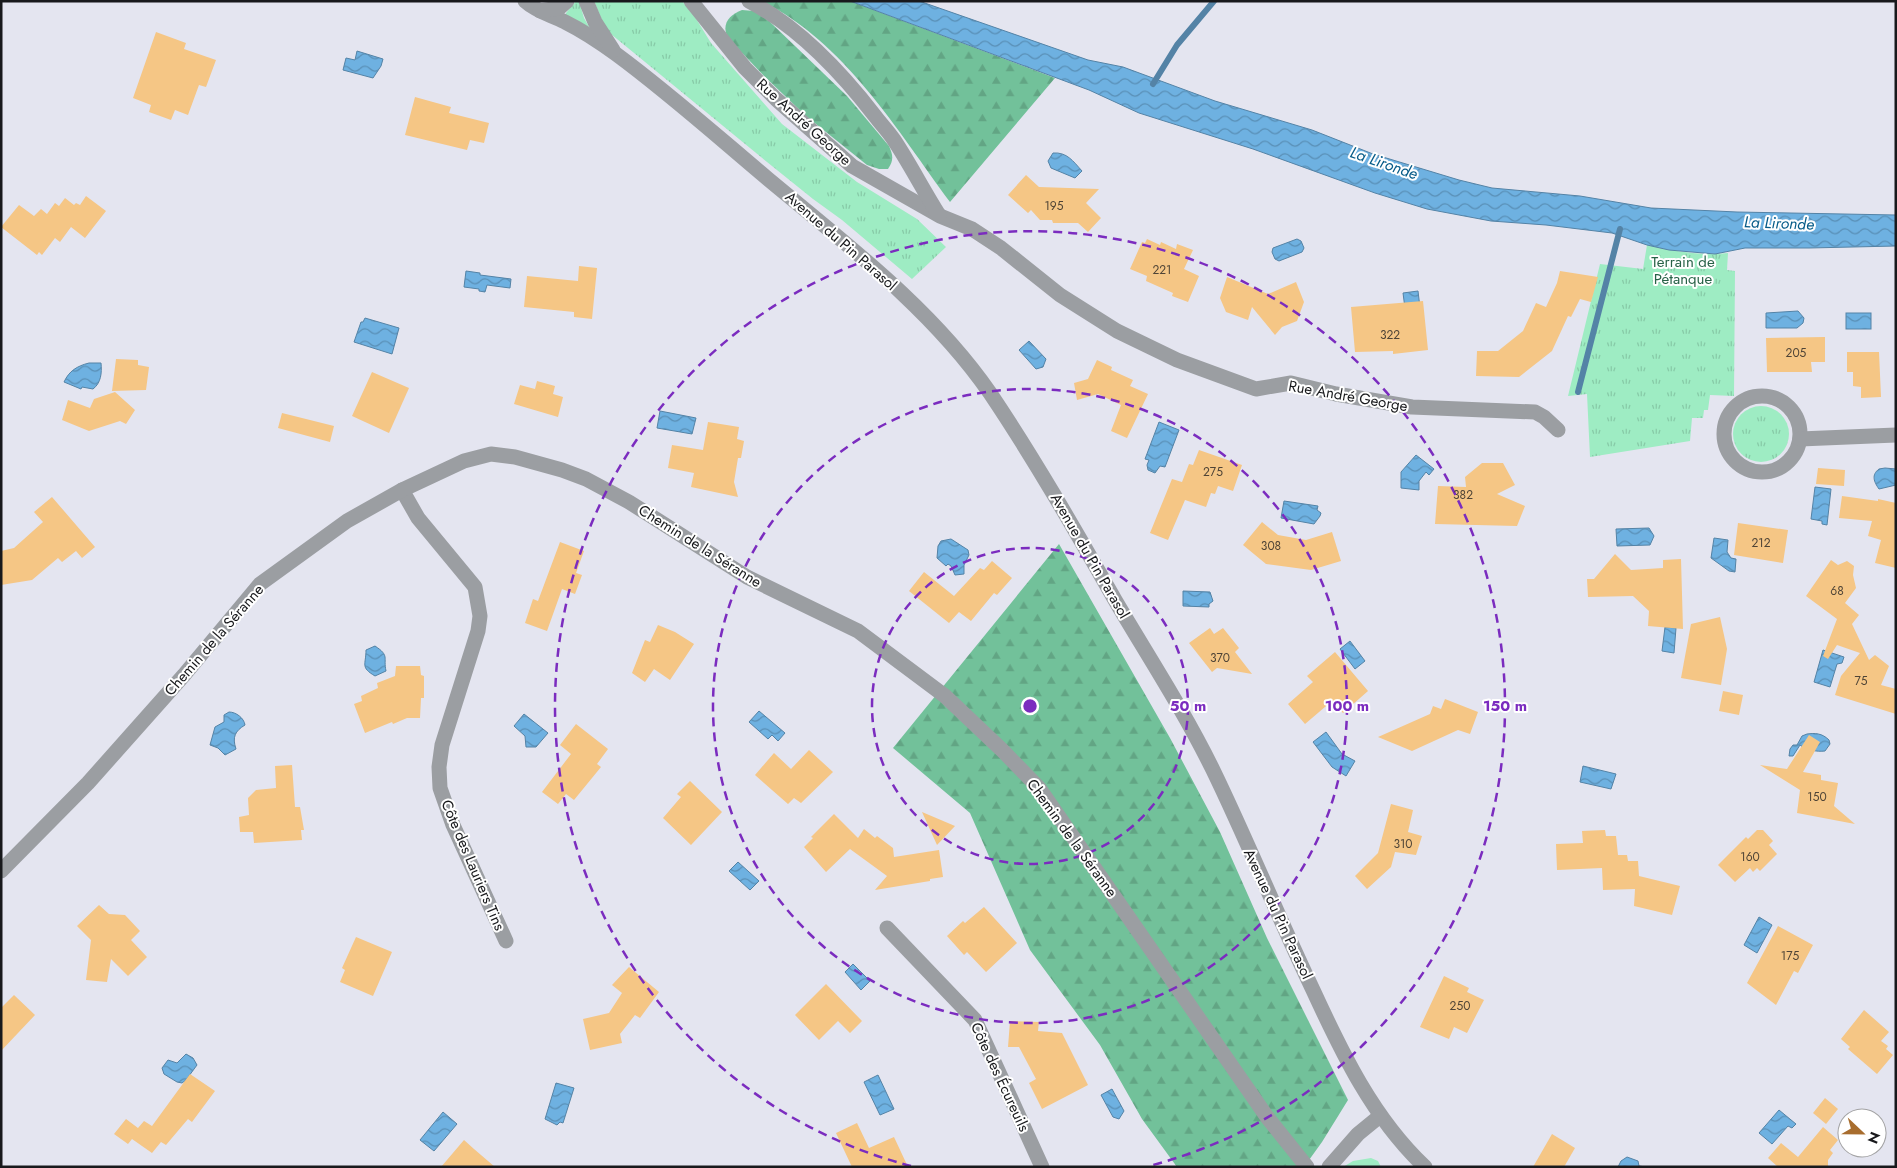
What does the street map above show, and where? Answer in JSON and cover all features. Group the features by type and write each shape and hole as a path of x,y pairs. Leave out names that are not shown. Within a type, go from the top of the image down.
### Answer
{"street":[{"name":"Avenue du Pin Parasol","path":"526,1 540,11 566,23 615,53 829,230 940,330 963,356 982,382 1072,523 1212,768 1327,1021 1355,1076 1380,1116 1402,1144 1425,1167"},
{"path":"540,11 559,8 567,1"},
{"name":"Avenue du Pin Parasol","path":"586,1 595,22 615,53"},
{"name":"Rue André George","path":"691,1 745,68 776,100 837,155 868,177 940,216 972,229 1001,248 1060,294 1117,331 1208,373 1256,389 1291,382 1336,394 1412,407 1535,412 1544,417 1558,430"},
{"path":"749,1 780,20 818,52 858,94 893,139 940,216"},
{"path":"1766,396 1780,401 1792,410 1798,424 1800,439 1795,453 1786,464 1772,471 1758,472 1744,468 1732,458 1725,445 1724,430 1729,416 1738,405 1751,398 1766,396"},
{"path":"1800,439 1896,435"},
{"name":"Chemin de la Séranne","path":"1,871 88,784 184,675 260,584 347,521 402,490 464,461 491,454 515,457 586,479 629,502 747,577 858,631 914,672 967,716 1039,788 1266,1117 1307,1167"},
{"name":"Côte des Lauriers Tins","path":"402,490 418,518 475,587 480,616 478,631 442,745 439,767 440,788 453,825 506,941"},
{"name":"Côte des Écureuils","path":"887,928 975,1020 1042,1167"},
{"path":"1329,1167 1358,1134 1380,1116"}],"green space":[{"path":"576,1 579,1 584,18 592,32 566,15"},
{"path":"594,1 682,1 695,17 711,43 782,124 857,182 917,219 946,247 912,279 842,220 767,162 606,30"},
{"path":"761,1 850,1 1055,78 950,202 889,117 843,63 818,39 791,18"},
{"path":"742,10 754,11 769,21 847,96 889,146 892,158 888,169 879,169 867,165 806,116 728,38 725,28 726,24 730,17"},
{"name":"Terrain de Pétanque","path":"1647,245 1687,252 1728,253 1727,270 1735,271 1734,396 1710,395 1708,410 1704,410 1703,418 1692,418 1690,441 1590,457 1587,394 1568,396 1600,264 1643,269"},
{"path":"1755,406 1767,406 1777,410 1785,418 1789,434 1785,450 1777,458 1767,462 1755,462 1745,458 1737,450 1733,440 1733,428 1737,418 1745,410"},
{"path":"1059,544 1170,738 1220,832 1267,938 1348,1100 1304,1167 1177,1167 1142,1119 1100,1045 1030,950 970,813 893,748"},
{"path":"1371,1158 1378,1161 1381,1167 1343,1167 1353,1161"}],"water":[{"name":"La Lironde","path":"850,1 919,1 1088,60 1123,67 1215,101 1312,130 1373,154 1492,188 1580,196 1651,208 1737,212 1896,215 1896,246 1745,248 1715,254 1669,250 1612,233 1491,221 1427,209 1375,193 1253,149 1139,113 1089,90"},
{"path":"357,51 383,59 373,78 343,70 346,58 355,60"},
{"path":"1053,153 1066,156 1082,171 1075,178 1051,168 1048,161"},
{"path":"1297,239 1301,241 1304,248 1302,252 1279,261 1275,259 1272,252 1273,248"},
{"path":"466,271 511,279 510,288 487,285 485,292 479,291 479,289 464,287"},
{"path":"1418,291 1421,316 1406,316 1403,293"},
{"path":"1798,311 1804,318 1803,323 1797,328 1766,328 1766,313"},
{"path":"1846,313 1871,313 1871,329 1846,329"},
{"path":"365,318 399,328 392,354 354,342 361,322"},
{"path":"1029,341 1046,359 1043,367 1036,369 1019,350"},
{"path":"89,363 101,363 98,384 93,389 82,387 81,389 64,382 74,370"},
{"path":"660,411 696,418 692,434 657,428"},
{"path":"1159,422 1179,430 1165,467 1160,466 1155,473 1148,470 1149,460 1145,459"},
{"path":"1416,455 1434,469 1429,475 1426,472 1419,481 1419,490 1401,488 1401,472"},
{"path":"1885,468 1896,469 1896,485 1879,489 1874,476 1876,471"},
{"path":"1815,487 1831,489 1827,525 1822,524 1822,521 1811,519"},
{"path":"1284,501 1318,506 1317,510 1321,513 1320,516 1314,524 1281,518"},
{"path":"1649,528 1654,536 1650,545 1617,546 1616,529"},
{"path":"1714,538 1728,540 1727,552 1731,558 1736,559 1735,572 1729,571 1711,558"},
{"path":"951,539 968,550 969,555 964,565 964,574 955,575 951,566 948,564 946,566 937,558 938,546 941,541"},
{"path":"1183,591 1210,592 1213,601 1209,604 1209,607 1183,606"},
{"path":"1665,627 1676,628 1674,653 1662,651"},
{"path":"1350,641 1365,661 1355,669 1340,649"},
{"path":"375,646 383,652 386,671 375,676 367,670 365,665 366,650"},
{"path":"1823,650 1844,657 1842,663 1837,664 1830,687 1814,682"},
{"path":"759,711 785,733 778,741 772,735 768,739 749,722"},
{"path":"229,712 239,716 245,725 235,735 236,749 225,755 218,748 210,745 215,727 224,722 224,715"},
{"path":"524,714 548,733 536,747 526,747 525,736 514,726"},
{"path":"1326,732 1342,754 1355,761 1346,776 1332,767 1313,742"},
{"path":"1807,734 1821,735 1829,740 1830,744 1825,751 1815,751 1800,745 1793,756 1789,756 1793,745 1797,745 1802,736"},
{"path":"1583,766 1616,774 1611,789 1580,782"},
{"path":"738,862 759,881 750,890 729,871"},
{"path":"1759,917 1772,925 1757,953 1744,945"},
{"path":"853,964 870,981 861,990 845,972"},
{"path":"186,1054 193,1058 197,1065 186,1080 182,1083 177,1082 164,1074 162,1068 168,1060 177,1063"},
{"path":"878,1075 894,1109 880,1115 864,1082"},
{"path":"556,1083 574,1088 563,1123 560,1122 557,1125 545,1119"},
{"path":"1112,1089 1124,1111 1119,1119 1113,1117 1101,1095"},
{"path":"1779,1110 1796,1124 1792,1128 1788,1126 1772,1144 1759,1133"},
{"path":"443,1112 457,1124 434,1151 420,1140"},
{"path":"1627,1157 1638,1161 1639,1166 1646,1167 1618,1167 1621,1161"}],"building":[{"path":"156,32 186,43 184,49 216,60 206,87 199,85 188,115 175,110 171,120 149,112 151,105 133,98"},
{"path":"415,97 451,107 449,113 489,123 484,143 470,140 467,150 405,135"},
{"path":"1026,175 1039,187 1099,189 1086,203 1101,218 1088,232 1078,223 1053,223 1052,220 1040,220 1031,210 1028,213 1008,195"},
{"path":"86,196 106,211 85,238 71,227 60,242 55,238 42,255 39,252 37,255 1,227 19,205 34,216 41,209 47,214 55,203 59,206 65,198 74,205 76,203 80,205"},
{"path":"1147,239 1160,245 1161,242 1176,249 1177,244 1193,250 1184,269 1199,276 1188,302 1172,296 1173,293 1146,281 1147,276 1130,269 1142,242 1145,243"},
{"path":"579,266 597,268 592,319 574,317 574,312 524,307 527,276 578,281"},
{"path":"1560,271 1598,277 1591,302 1580,299 1571,317 1568,316 1552,351 1519,377 1476,376 1477,351 1498,351 1523,331 1536,303 1546,307 1557,283"},
{"path":"1227,277 1268,294 1296,282 1304,302 1297,321 1282,327 1275,335 1252,307 1248,320 1226,312 1220,298"},
{"path":"1423,301 1428,350 1393,354 1393,351 1355,352 1351,307"},
{"path":"1825,337 1825,362 1811,362 1812,372 1767,372 1766,338"},
{"path":"1847,352 1879,352 1881,397 1861,398 1861,387 1853,386 1853,372 1847,372"},
{"path":"116,359 138,360 138,365 149,367 146,390 112,391"},
{"path":"1097,360 1112,367 1111,370 1133,380 1130,386 1148,394 1127,438 1111,431 1121,405 1098,394 1077,400 1074,383 1088,379"},
{"path":"372,372 409,388 389,433 352,416"},
{"path":"537,381 555,386 553,394 563,397 558,417 514,404 520,385 535,389"},
{"path":"115,392 135,410 126,424 120,421 89,431 62,420 68,400 90,408 94,399"},
{"path":"282,413 334,426 330,442 278,428"},
{"path":"708,422 739,427 737,439 744,441 741,458 738,458 734,482 738,497 691,487 694,473 668,468 672,445 703,450"},
{"path":"1199,450 1242,465 1233,491 1218,486 1215,494 1211,493 1206,507 1185,500 1168,540 1150,533 1172,479 1182,482 1189,464 1193,465"},
{"path":"1482,463 1503,463 1515,485 1497,494 1525,506 1517,526 1435,524 1438,486 1466,487 1465,477"},
{"path":"1818,468 1845,470 1844,486 1816,484"},
{"path":"1842,496 1878,501 1878,499 1896,503 1896,568 1875,563 1881,540 1868,536 1872,521 1839,518"},
{"path":"52,497 95,547 82,558 76,551 62,562 58,558 32,580 1,585 1,551 14,548 43,522 34,512"},
{"path":"1262,522 1278,535 1306,540 1332,532 1341,561 1311,570 1266,564 1243,545"},
{"path":"1738,523 1788,530 1783,563 1734,555"},
{"path":"560,542 584,551 576,573 582,575 575,594 562,589 547,631 525,623 533,599 538,601"},
{"path":"1615,554 1631,570 1663,568 1663,560 1681,559 1683,629 1648,626 1649,611 1633,596 1588,597 1587,579 1594,579"},
{"path":"1831,560 1838,565 1847,561 1854,566 1853,575 1856,588 1845,603 1859,615 1852,624 1869,660 1875,655 1889,666 1881,685 1896,689 1896,714 1835,695 1841,676 1860,653 1837,645 1828,659 1823,656 1837,619 1806,596"},
{"path":"992,561 1012,578 997,595 994,593 971,621 959,612 949,623 909,591 924,572 954,596 980,568 984,570"},
{"path":"1720,617 1727,649 1721,685 1681,678 1691,624"},
{"path":"658,625 675,632 694,644 670,680 654,669 645,682 632,673 645,640 650,642"},
{"path":"1210,628 1214,634 1223,628 1239,648 1235,652 1252,674 1217,668 1212,672 1189,643"},
{"path":"1335,652 1368,691 1343,713 1332,701 1305,724 1288,704 1313,682 1307,676"},
{"path":"396,666 420,666 421,675 424,676 424,698 421,698 420,718 407,718 393,724 392,722 365,733 354,704 362,701 361,696 378,688 377,683 395,676"},
{"path":"1723,691 1743,695 1739,715 1719,711"},
{"path":"1445,699 1478,712 1470,734 1458,730 1412,751 1378,737 1430,714 1433,706 1441,709"},
{"path":"576,724 608,749 597,764 601,767 574,800 566,794 558,804 542,792 571,754 560,745"},
{"path":"1809,735 1820,742 1803,772 1821,775 1821,780 1838,783 1834,806 1855,824 1797,813 1800,790 1760,765 1787,769"},
{"path":"809,750 833,772 801,803 794,798 788,804 755,775 774,753 791,769"},
{"path":"292,765 295,807 300,807 304,830 301,830 302,840 254,843 253,832 240,832 239,817 249,815 248,798 256,790 276,788 275,766"},
{"path":"690,781 722,812 691,845 663,818 681,797 677,794"},
{"path":"1391,804 1413,810 1408,832 1422,836 1416,855 1395,852 1391,867 1367,889 1355,876 1378,853"},
{"path":"922,812 955,826 937,845"},
{"path":"834,814 858,838 864,829 875,838 877,836 893,848 894,857 939,850 943,877 875,890 887,876 850,849 826,872 804,847 813,838 811,837"},
{"path":"1605,830 1606,836 1616,836 1618,855 1627,855 1628,861 1638,861 1639,876 1680,886 1672,915 1634,906 1635,889 1603,890 1602,868 1557,870 1556,844 1583,843 1582,831"},
{"path":"1757,830 1763,830 1773,841 1769,845 1777,854 1760,871 1757,868 1753,872 1750,868 1735,882 1718,865 1746,837 1748,839"},
{"path":"99,905 109,914 125,915 140,931 131,940 147,957 128,976 111,959 107,982 86,980 91,940 77,926"},
{"path":"984,907 1017,943 986,972 967,952 964,955 947,936 963,921 965,923"},
{"path":"1778,926 1813,945 1798,973 1794,971 1776,1005 1747,983"},
{"path":"356,937 392,952 373,996 340,982 345,970 342,968"},
{"path":"629,967 659,992 640,1018 635,1015 620,1034 622,1043 590,1050 583,1019 609,1013 622,993 612,985"},
{"path":"1444,976 1469,988 1467,992 1484,1000 1467,1033 1454,1027 1449,1039 1420,1027"},
{"path":"826,984 862,1021 850,1033 838,1021 819,1040 795,1015"},
{"path":"14,995 35,1015 1,1051 1,1008"},
{"path":"1864,1010 1889,1032 1881,1041 1888,1046 1886,1049 1893,1055 1877,1074 1848,1049 1850,1047 1841,1039"},
{"path":"1010,1021 1039,1022 1038,1031 1062,1033 1088,1085 1042,1109 1029,1083 1036,1079 1019,1047 1008,1047"},
{"path":"190,1074 215,1091 192,1122 188,1119 166,1145 161,1142 152,1153 132,1139 128,1144 114,1134 126,1119 138,1128 144,1121 152,1126"},
{"path":"1825,1098 1837,1108 1826,1124 1813,1113"},
{"path":"857,1123 869,1148 894,1137 908,1167 852,1167 836,1133"},
{"path":"1823,1127 1837,1139 1830,1150 1833,1153 1828,1160 1828,1167 1778,1167 1768,1158 1781,1143 1798,1157"},
{"path":"1552,1134 1575,1148 1564,1167 1533,1167"},
{"path":"464,1140 474,1149 495,1167 441,1167"}],"waterway":[{"path":"1153,84 1177,45 1214,1"},
{"path":"1578,392 1620,229"}]}
